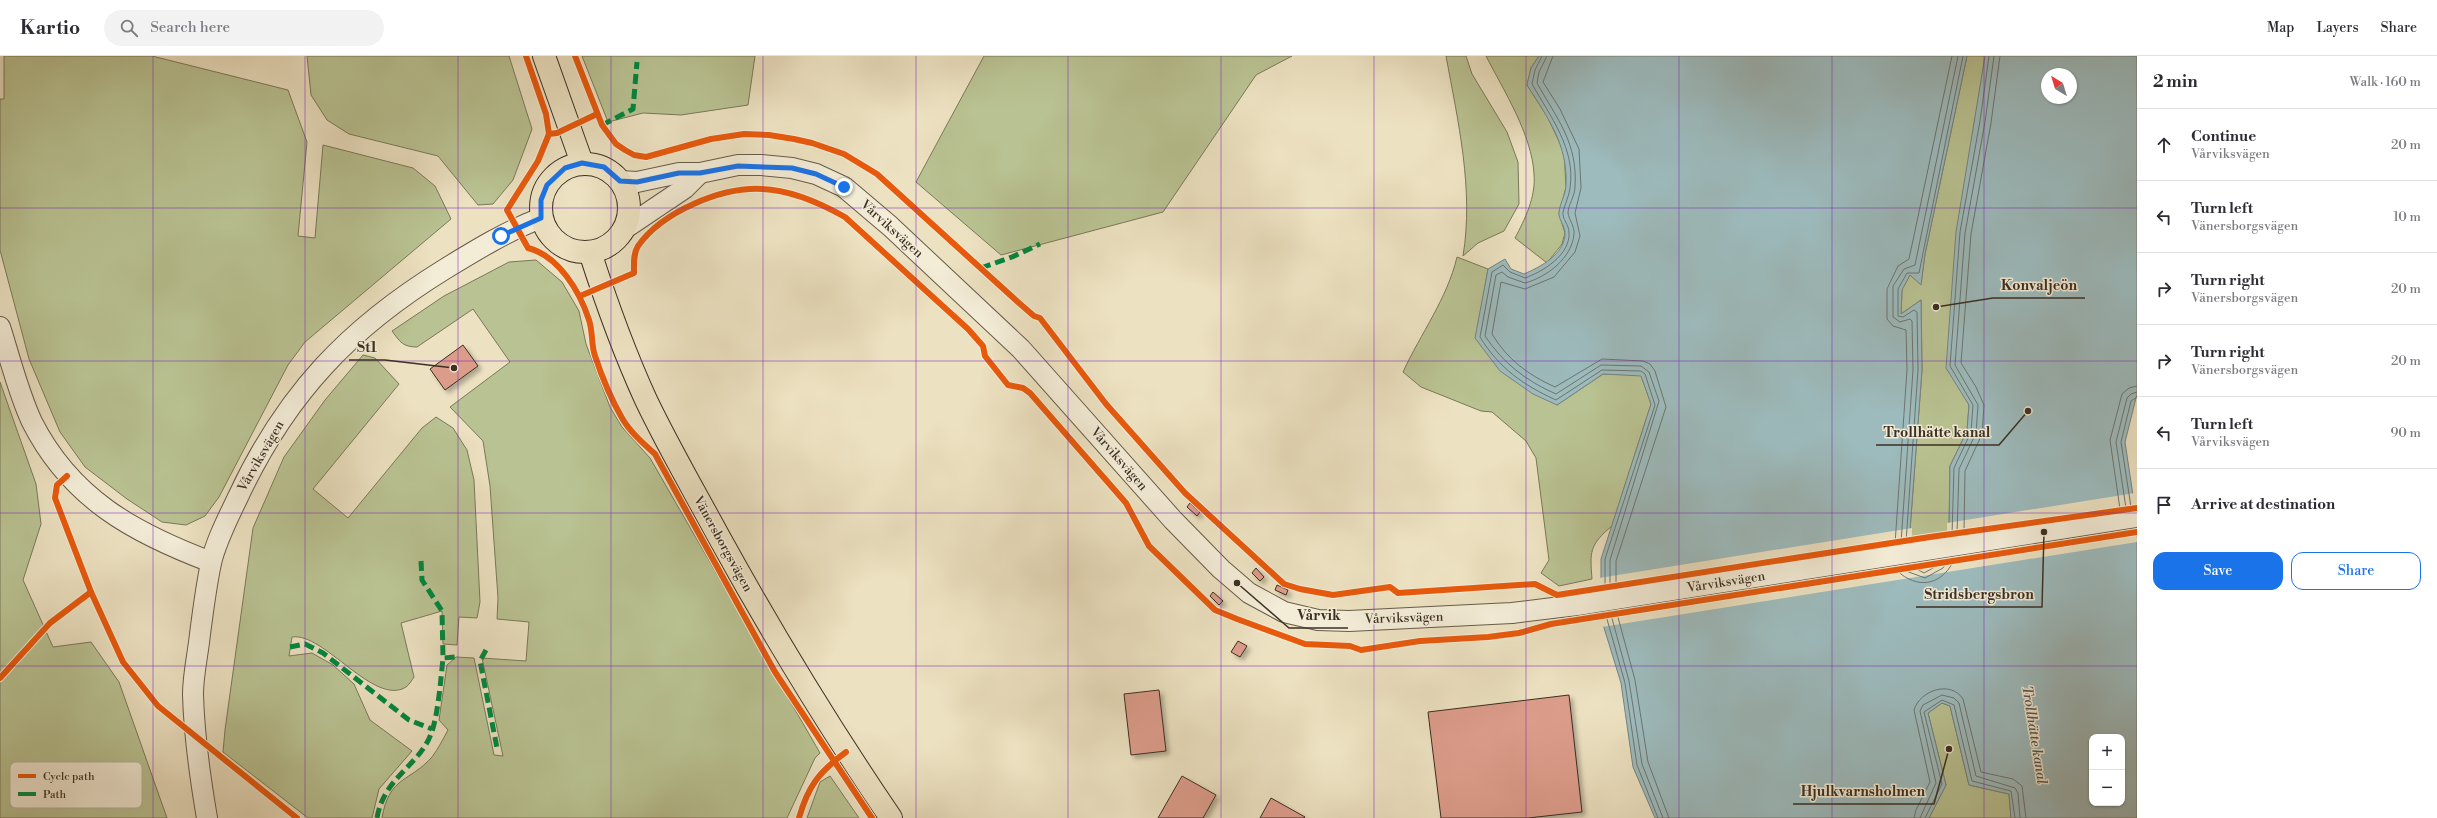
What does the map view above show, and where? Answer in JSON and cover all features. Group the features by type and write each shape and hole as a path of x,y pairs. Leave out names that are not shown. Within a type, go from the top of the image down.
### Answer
{"main road":[{"path":"544,56 582,163"},
{"path":"582,163 604,167 620,181 629,202 628,221 624,229 610,245 590,252 574,251 559,244 548,232 541,218 541,200 547,185 565,168 582,163"},
{"name":"Vänersborgsvägen","path":"590,252 601,287 646,398 673,453 763,617 846,752 891,818"}],"street":[{"name":"Vårviksvägen","path":"620,181 637,182 679,173 700,173 738,166 792,168 816,174 844,187 866,205 1002,330 1036,365 1173,520 1231,579 1261,600 1296,615 1318,620 1349,621 1512,613 1577,605 2137,517"},
{"path":"624,229 685,188 700,173"},
{"name":"Vårviksvägen","path":"207,818 195,737 193,692 211,562 226,523 253,464 301,391 335,352 369,321 410,291 489,242 541,218"},
{"path":"0,327 32,421 52,456 67,476 89,496 119,518 166,546 211,562"}],"green space":[{"path":"4,56 152,56 288,90 307,142 298,236 315,238 323,145 413,168 435,186 451,219 305,342 288,365 219,497 205,516 186,525 162,522 127,499 85,467 60,432 29,359 0,250 0,99 4,99"},
{"path":"307,56 509,56 532,129 513,180 493,204 478,205 438,156 349,134 327,120 311,95"},
{"path":"582,56 755,56 748,105 681,115 643,113 608,122"},
{"path":"984,56 1292,56 1256,75 1163,212 1001,255 916,182"},
{"path":"1446,56 1466,56 1472,74 1507,132 1518,162 1519,204 1504,231 1478,243 1463,256 1467,206 1466,181 1460,130"},
{"path":"1486,56 1539,56 1531,68 1527,85 1547,116 1564,152 1566,187 1559,214 1565,233 1562,244 1547,263 1515,238 1532,199 1534,174 1532,159 1523,129 1509,98"},
{"path":"1967,56 1985,56 1976,121 1963,393 1969,405 1967,431 1950,466 1949,531 1938,561 1923,569 1910,563 1910,530 1922,370 1921,300 1901,314 1902,289 1910,275 1921,284 1925,254"},
{"path":"1457,257 1488,269 1476,338 1557,405 1603,374 1641,375 1651,404 1612,526 1599,538 1591,555 1592,579 1559,586 1541,573 1549,560 1536,458 1526,441 1492,412 1481,411 1421,387 1403,372 1440,302 1453,272"},
{"path":"536,260 562,282 579,311 586,344 610,407 622,427 650,458 820,753 815,758 787,818 382,818 385,804 395,787 432,757 448,730 439,720 447,665 456,657 474,658 494,755 503,756 482,658 526,661 529,622 497,619 498,598 490,486 483,441 450,407 510,362 473,309 417,347 405,345 392,331 444,296 509,262"},
{"path":"363,355 375,358 399,384 313,489 348,518 422,428 436,417 453,428 467,450 474,480 480,602 477,618 459,617 457,645 443,644 442,611 401,623 414,677 406,687 393,690 379,687 364,679 319,646 305,639 292,637 289,656 312,653 333,665 354,684 370,720 412,751 379,789 372,818 308,818 223,752 225,730 253,528 284,457 325,400"},
{"path":"0,382 36,484 41,524 23,580 53,647 91,642 119,682 167,818 0,818"},
{"path":"1942,703 1950,706 1969,785 2009,794 2011,818 1929,818 1946,785 1928,713"},
{"path":"830,776 859,818 807,818 820,782"}],"water":[{"path":"1539,56 1967,56 1925,254 1921,285 1910,275 1902,290 1901,314 1921,300 1922,370 1910,530 1910,563 1923,569 1938,561 1949,531 1950,466 1967,431 1969,405 1946,368 1956,232 1985,56 2137,56 2137,394 2125,442 2137,522 2137,818 2011,818 2009,794 1969,785 1950,706 1942,703 1928,713 1946,785 1929,818 1655,818 1633,767 1621,683 1601,618 1601,559 1651,404 1641,376 1603,374 1557,405 1533,394 1500,371 1475,338 1488,269 1505,259 1511,269 1524,274 1551,259 1557,253 1564,240 1565,230 1559,215 1566,188 1564,157 1555,132 1527,85 1531,68"}],"pier":[{"path":"2135,493 2137,542 1602,627 1599,618 1599,578 1912,528 1912,562 1923,567 1936,559 1947,530 1947,523"}],"building":[{"path":"463,345 478,366 445,390 430,369"},
{"path":"1190,503 1200,512 1197,516 1187,507"},
{"path":"1256,568 1264,577 1260,581 1252,573"},
{"path":"1277,585 1288,590 1286,595 1275,590"},
{"path":"1213,592 1223,601 1219,605 1210,596"},
{"path":"1238,641 1247,646 1240,657 1231,652"},
{"path":"1159,690 1166,751 1131,755 1124,694"},
{"path":"1569,695 1582,812 1528,818 1441,818 1428,712"},
{"path":"1182,776 1216,795 1203,818 1158,818"},
{"path":"1271,798 1305,817 1260,818"}],"marked path":[{"path":"602,125 633,109 637,62"},
{"path":"981,268 1012,257 1040,244"},
{"path":"421,561 422,580 442,611 443,658"},
{"path":"290,647 305,644 323,653 409,720 432,729"},
{"path":"486,650 480,661 497,748"},
{"path":"377,818 381,804 387,792 426,745 431,734 437,707 443,658 456,657"}],"cycle path":[{"path":"526,56 546,114 549,134"},
{"path":"575,56 602,125 616,144 634,155 646,157 711,139 744,134 769,135 812,143 844,154 877,174 1019,303 1034,316 1040,318 1106,404 1185,493 1284,584 1300,589 1333,595 1390,587 1398,593 1535,584 1557,595 1930,537 2137,508"},
{"path":"597,114 557,133 549,134 538,161 507,210 528,248 539,252 559,267 574,287 589,320 594,352 601,372 610,396 622,418 633,433 655,454 775,672 872,818"},
{"path":"580,296 634,273 636,249 649,234 662,222 677,212 711,197 746,189 762,189 784,192 805,198 826,207 845,217 968,329 983,346 985,356 1008,385 1023,388 1030,393 1126,503 1149,546 1215,610 1305,644 1350,646 1361,650 1420,641 1488,637 1519,633 1551,624 2137,532"},
{"path":"67,476 57,485 55,498 91,592 123,662 158,706 297,818"},
{"path":"0,678 50,623 91,592"},
{"path":"799,818 806,797 816,780 829,766 846,752"}],"place":[{"name":"Konvaljeön","path":"1936,307"},
{"name":"St1","path":"454,368"},
{"name":"Trollhätte kanal","path":"2028,411"},
{"name":"Stridsbergsbron","path":"2044,532"},
{"name":"Vårvik","path":"1237,583"},
{"name":"Hjulkvarnsholmen","path":"1949,749"}],"route":[{"path":"501,236 541,218 541,200 547,185 558,172 573,164 597,164 610,171 618,177 620,181 637,182 679,173 700,173 738,166 761,165 792,168 816,174 844,187"}]}
